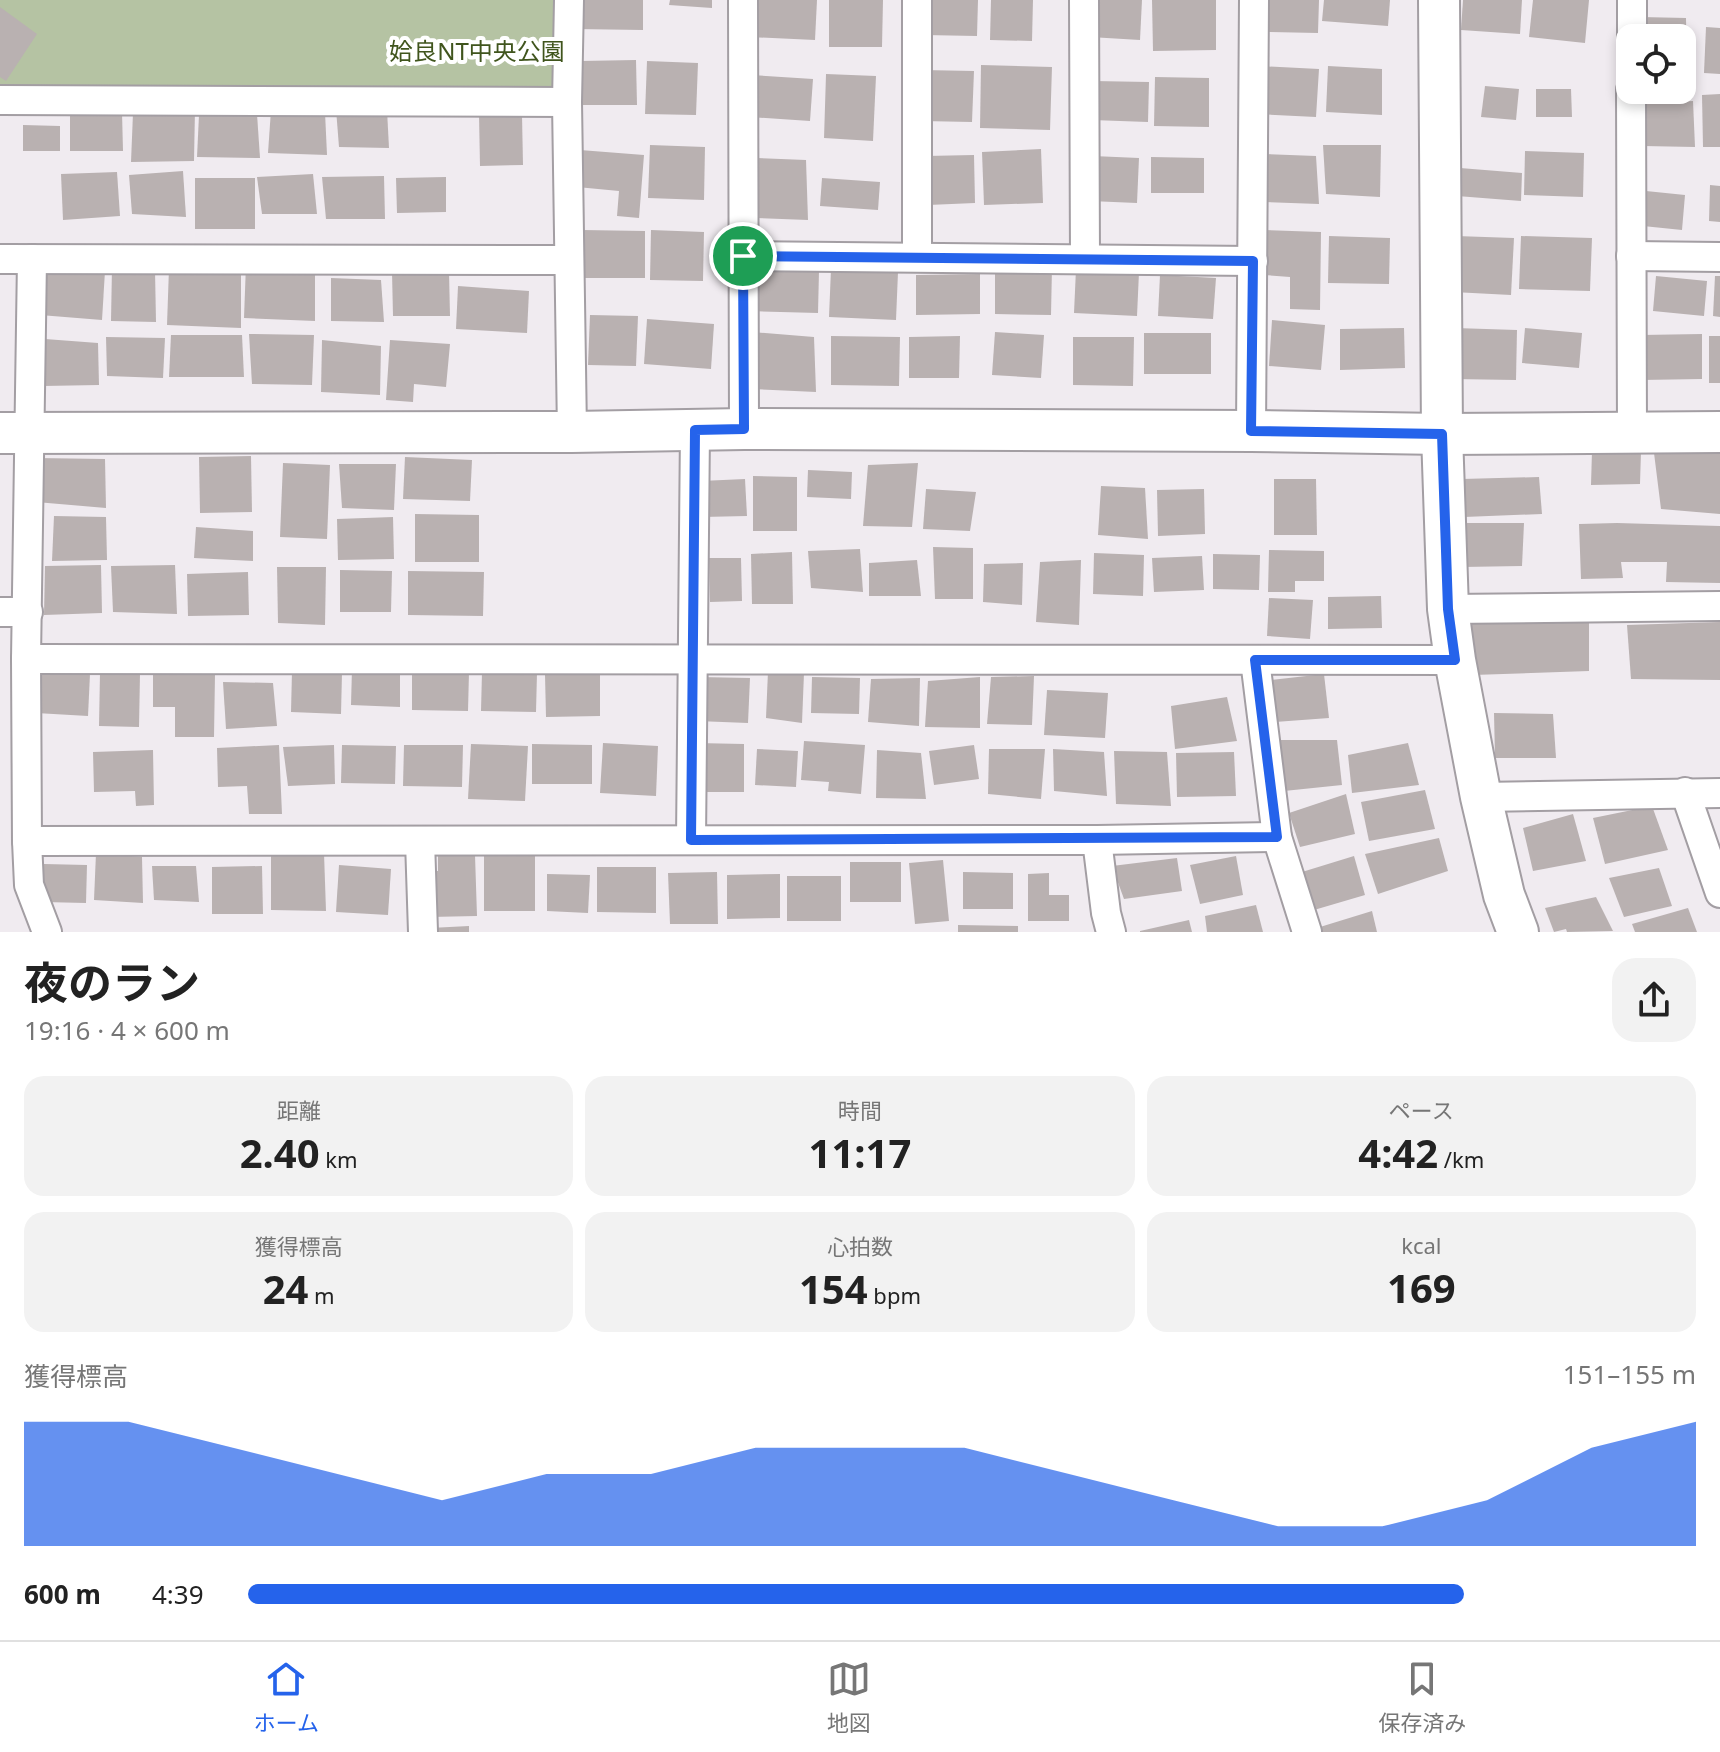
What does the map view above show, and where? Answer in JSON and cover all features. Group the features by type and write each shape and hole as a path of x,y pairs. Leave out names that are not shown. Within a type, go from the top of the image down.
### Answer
{"street":[{"path":"569,0 568,260 572,432"},
{"path":"743,0 744,429"},
{"path":"917,0 917,257"},
{"path":"1084,0 1085,259"},
{"path":"1251,431 1254,0"},
{"path":"1439,0 1442,434 1448,609 1481,797 1504,895 1518,932"},
{"path":"1632,0 1632,24"},
{"path":"0,100 567,102"},
{"path":"1631,104 1632,432"},
{"path":"743,256 1253,261"},
{"path":"1631,256 1720,257"},
{"path":"0,259 568,260"},
{"path":"32,259 15,433 14,612 26,659 29,885 47,932"},
{"path":"15,433 744,429 1442,434 1720,432"},
{"path":"691,840 695,430"},
{"path":"1448,609 1720,606"},
{"path":"26,659 1455,660"},
{"path":"1255,660 1277,837 1307,932"},
{"path":"1685,792 1720,893"},
{"path":"1481,797 1720,793"},
{"path":"27,841 1097,840 1277,837"},
{"path":"1097,840 1111,932"},
{"path":"420,841 423,932"}],"green space":[{"name":"姶良NT中央公園","path":"0,0 569,0 567,102 0,92"}],"building":[{"path":"575,0 643,0 643,30 575,29"},
{"path":"670,0 712,0 712,8 669,5"},
{"path":"750,0 817,0 815,40 749,37"},
{"path":"829,0 883,0 882,47 829,47"},
{"path":"925,0 978,0 977,36 924,35"},
{"path":"991,0 1033,0 1032,41 990,40"},
{"path":"1092,0 1142,0 1140,40 1090,37"},
{"path":"1152,0 1216,0 1216,50 1153,51"},
{"path":"1268,0 1319,0 1318,33 1268,32"},
{"path":"1324,0 1390,0 1388,26 1322,21"},
{"path":"1463,0 1522,0 1520,34 1461,30"},
{"path":"1533,0 1589,0 1585,43 1529,37"},
{"path":"0,7 37,34 6,81 0,77"},
{"path":"1641,17 1686,18 1686,24 1641,24"},
{"path":"1706,27 1720,28 1720,74 1704,73"},
{"path":"636,60 637,105 582,105 581,61"},
{"path":"647,61 698,63 696,115 645,114"},
{"path":"981,65 1052,67 1050,130 980,128"},
{"path":"1259,66 1319,69 1316,117 1257,114"},
{"path":"1328,66 1382,69 1382,115 1326,112"},
{"path":"922,70 974,71 972,122 922,121"},
{"path":"826,74 876,76 873,141 824,138"},
{"path":"751,75 813,79 810,121 749,117"},
{"path":"1155,77 1209,78 1209,127 1154,126"},
{"path":"1093,81 1149,82 1148,122 1092,120"},
{"path":"1485,86 1519,89 1516,120 1481,117"},
{"path":"1536,89 1571,89 1572,117 1536,117"},
{"path":"1720,94 1720,147 1703,147 1702,95"},
{"path":"1641,104 1693,104 1695,147 1643,146"},
{"path":"195,109 194,161 131,162 133,113"},
{"path":"336,109 387,110 389,148 339,147"},
{"path":"271,110 325,112 327,155 268,153"},
{"path":"70,111 122,112 123,151 70,151"},
{"path":"257,114 260,158 197,157 199,115"},
{"path":"479,115 522,115 523,165 480,166"},
{"path":"23,125 60,126 60,151 23,151"},
{"path":"650,145 705,147 704,200 648,198"},
{"path":"1323,145 1381,145 1380,197 1326,194"},
{"path":"1041,149 1043,203 984,205 982,152"},
{"path":"580,150 644,155 639,218 617,216 619,191 577,187"},
{"path":"1525,151 1584,153 1583,197 1524,195"},
{"path":"1264,154 1316,156 1319,204 1263,202"},
{"path":"974,155 975,203 928,205 926,156"},
{"path":"1093,156 1139,158 1137,203 1090,201"},
{"path":"1151,157 1204,158 1204,193 1151,193"},
{"path":"756,158 806,160 808,220 754,218"},
{"path":"1460,168 1522,173 1521,201 1457,196"},
{"path":"183,171 186,217 132,214 129,175"},
{"path":"117,172 120,216 63,220 61,174"},
{"path":"313,174 317,214 262,214 257,177"},
{"path":"384,176 385,219 326,219 322,177"},
{"path":"446,177 446,212 397,213 396,178"},
{"path":"195,178 255,178 255,229 195,229"},
{"path":"822,178 880,182 878,210 820,206"},
{"path":"1710,185 1720,186 1720,222 1709,221"},
{"path":"1646,191 1685,195 1682,230 1643,226"},
{"path":"582,230 645,231 645,278 582,278"},
{"path":"651,230 704,232 703,281 650,280"},
{"path":"1263,230 1321,232 1320,310 1290,309 1290,277 1264,275"},
{"path":"1329,236 1390,238 1389,284 1328,283"},
{"path":"1456,236 1514,238 1511,295 1453,292"},
{"path":"1521,236 1592,238 1590,291 1519,289"},
{"path":"246,264 315,271 315,321 244,318"},
{"path":"44,266 105,271 102,320 40,315"},
{"path":"112,267 155,270 156,322 111,321"},
{"path":"995,267 1052,267 1051,315 995,314"},
{"path":"169,268 241,269 241,328 167,325"},
{"path":"831,269 898,272 896,320 829,317"},
{"path":"1076,269 1139,272 1137,316 1074,313"},
{"path":"750,270 819,271 818,313 749,311"},
{"path":"449,271 450,316 393,316 392,272"},
{"path":"980,274 980,314 916,315 916,275"},
{"path":"1160,275 1216,278 1213,319 1158,316"},
{"path":"1656,276 1707,281 1704,316 1653,311"},
{"path":"1715,276 1720,276 1720,317 1713,316"},
{"path":"331,278 381,280 384,322 331,321"},
{"path":"458,286 529,291 527,333 456,329"},
{"path":"590,315 638,316 636,366 588,365"},
{"path":"647,319 714,324 711,369 644,364"},
{"path":"1272,320 1325,325 1321,370 1269,366"},
{"path":"1404,328 1405,368 1340,370 1340,329"},
{"path":"1455,328 1517,330 1516,380 1453,379"},
{"path":"1525,328 1582,333 1579,368 1522,363"},
{"path":"752,332 814,337 816,392 752,389"},
{"path":"995,332 1044,335 1041,378 992,375"},
{"path":"1144,333 1211,333 1211,374 1144,374"},
{"path":"249,334 314,335 312,385 252,384"},
{"path":"1702,334 1702,379 1641,380 1641,335"},
{"path":"171,335 242,335 244,377 169,377"},
{"path":"831,336 900,337 899,386 831,385"},
{"path":"960,336 959,378 909,378 909,337"},
{"path":"1709,336 1720,336 1720,383 1709,383"},
{"path":"106,337 165,338 163,378 107,376"},
{"path":"1073,337 1134,337 1133,386 1073,385"},
{"path":"45,339 98,343 99,385 43,386"},
{"path":"322,340 381,346 380,395 321,392"},
{"path":"390,340 450,344 446,387 414,384 413,402 386,400"},
{"path":"1592,451 1641,451 1640,484 1591,485"},
{"path":"1654,453 1720,453 1720,514 1661,509"},
{"path":"251,456 252,512 200,513 199,457"},
{"path":"405,457 472,460 470,501 403,499"},
{"path":"36,458 105,459 106,508 36,502"},
{"path":"283,463 330,465 327,539 280,537"},
{"path":"918,463 912,527 863,526 868,465"},
{"path":"339,464 396,464 394,510 342,508"},
{"path":"808,470 852,472 851,499 807,497"},
{"path":"753,476 797,477 797,531 753,531"},
{"path":"1539,477 1542,514 1464,517 1462,479"},
{"path":"745,479 747,516 702,517 701,481"},
{"path":"1274,479 1316,479 1317,535 1274,535"},
{"path":"1101,486 1145,488 1148,539 1098,535"},
{"path":"926,489 976,492 970,531 923,529"},
{"path":"1204,489 1205,534 1158,536 1157,490"},
{"path":"415,514 479,515 479,562 415,562"},
{"path":"54,516 106,517 107,560 52,561"},
{"path":"393,517 394,559 338,560 337,519"},
{"path":"1460,523 1524,523 1522,566 1462,567"},
{"path":"1579,524 1720,526 1720,583 1666,582 1667,562 1621,562 1623,578 1581,579"},
{"path":"196,527 253,531 253,561 194,558"},
{"path":"933,547 973,548 973,599 935,599"},
{"path":"860,549 863,592 811,588 808,551"},
{"path":"1269,550 1324,551 1324,581 1295,581 1295,592 1268,592"},
{"path":"792,552 793,604 752,604 751,554"},
{"path":"1094,553 1144,555 1143,596 1093,594"},
{"path":"1213,554 1260,555 1259,590 1213,589"},
{"path":"1202,556 1204,590 1154,592 1152,558"},
{"path":"709,558 741,558 742,601 710,602"},
{"path":"917,560 921,596 869,596 869,563"},
{"path":"1081,560 1079,625 1036,622 1040,562"},
{"path":"1023,563 1022,605 983,602 984,564"},
{"path":"101,565 102,613 44,615 45,566"},
{"path":"175,565 177,614 113,612 111,566"},
{"path":"277,567 326,567 325,625 278,623"},
{"path":"340,570 392,571 391,612 340,612"},
{"path":"408,571 484,572 483,616 408,615"},
{"path":"248,572 249,615 188,616 187,574"},
{"path":"1381,596 1382,628 1328,629 1328,597"},
{"path":"1269,598 1313,600 1310,639 1267,636"},
{"path":"1589,616 1589,671 1473,675 1471,620"},
{"path":"1720,622 1720,680 1631,679 1627,625"},
{"path":"352,668 400,669 400,707 351,705"},
{"path":"292,671 342,673 341,714 291,712"},
{"path":"768,671 804,673 802,723 766,718"},
{"path":"38,672 90,674 88,716 36,713"},
{"path":"412,672 469,672 468,711 412,710"},
{"path":"482,672 537,673 536,712 481,711"},
{"path":"100,673 140,674 139,727 99,726"},
{"path":"153,674 215,674 214,737 175,737 175,707 153,707"},
{"path":"600,674 600,716 546,717 545,675"},
{"path":"1324,674 1329,718 1275,722 1271,680"},
{"path":"1034,676 1032,725 987,724 991,677"},
{"path":"698,677 750,678 748,723 697,721"},
{"path":"812,677 860,678 859,714 811,713"},
{"path":"980,677 980,728 925,727 928,681"},
{"path":"920,678 919,726 868,722 871,679"},
{"path":"223,682 273,683 277,726 226,729"},
{"path":"1047,690 1108,693 1105,738 1044,735"},
{"path":"1227,697 1237,741 1175,749 1171,706"},
{"path":"1494,713 1553,714 1556,758 1495,758"},
{"path":"1277,740 1337,740 1342,785 1284,791"},
{"path":"804,741 865,745 861,794 828,791 829,782 801,780"},
{"path":"603,743 658,746 656,796 600,793"},
{"path":"696,743 744,744 744,792 696,792"},
{"path":"1408,743 1419,785 1352,793 1348,755"},
{"path":"471,744 528,746 525,801 468,799"},
{"path":"532,744 592,745 592,784 532,784"},
{"path":"279,745 282,814 249,814 247,786 218,787 217,748"},
{"path":"334,745 335,784 288,786 283,747"},
{"path":"342,745 396,746 395,784 341,783"},
{"path":"404,745 463,745 462,787 403,786"},
{"path":"974,745 979,779 934,785 929,751"},
{"path":"757,749 798,751 796,787 755,785"},
{"path":"989,749 1045,749 1041,799 988,794"},
{"path":"1053,749 1104,752 1107,796 1054,791"},
{"path":"153,750 154,805 136,806 135,791 94,792 93,752"},
{"path":"877,750 921,753 926,799 876,798"},
{"path":"1114,751 1167,752 1171,806 1116,804"},
{"path":"1234,752 1236,796 1177,797 1176,753"},
{"path":"1425,790 1435,829 1369,841 1361,802"},
{"path":"1346,794 1355,834 1300,847 1289,813"},
{"path":"1652,806 1668,850 1605,864 1593,818"},
{"path":"1573,814 1586,861 1533,871 1523,828"},
{"path":"1439,838 1448,871 1378,894 1365,854"},
{"path":"96,853 142,857 143,903 94,900"},
{"path":"271,853 324,853 326,911 271,910"},
{"path":"484,854 535,854 535,911 484,911"},
{"path":"475,855 477,916 429,917 428,871 438,871 438,856"},
{"path":"1236,856 1243,895 1200,904 1190,865"},
{"path":"1354,856 1365,895 1314,910 1302,872"},
{"path":"1177,858 1182,891 1124,899 1112,866"},
{"path":"943,860 949,921 915,924 909,863"},
{"path":"850,862 901,862 901,902 850,902"},
{"path":"44,864 87,865 86,903 43,902"},
{"path":"339,865 391,869 388,915 336,912"},
{"path":"152,866 196,866 199,902 154,900"},
{"path":"262,866 263,914 212,914 212,867"},
{"path":"597,867 656,867 656,913 597,912"},
{"path":"1659,868 1672,906 1624,917 1609,878"},
{"path":"717,872 718,924 670,924 668,873"},
{"path":"963,872 1013,873 1013,909 963,909"},
{"path":"1049,873 1049,895 1069,895 1069,921 1028,921 1028,874"},
{"path":"547,874 590,875 588,913 547,911"},
{"path":"780,874 780,918 727,919 727,875"},
{"path":"787,876 841,876 841,921 787,921"},
{"path":"1596,897 1613,931 1567,932 1566,929 1554,932 1545,908"},
{"path":"1256,905 1263,932 1207,932 1205,916"},
{"path":"1688,908 1697,932 1635,932 1632,924"},
{"path":"1372,911 1377,932 1322,932 1320,927"},
{"path":"1189,920 1192,932 1140,932 1140,931"},
{"path":"958,925 1018,926 1018,932 958,932"},
{"path":"469,926 469,932 430,932 430,928"}],"route":[{"path":"743,256 1253,261 1251,431 1442,434 1448,609 1455,660 1255,660 1277,837 691,840 695,430 744,429 743,256"}]}
